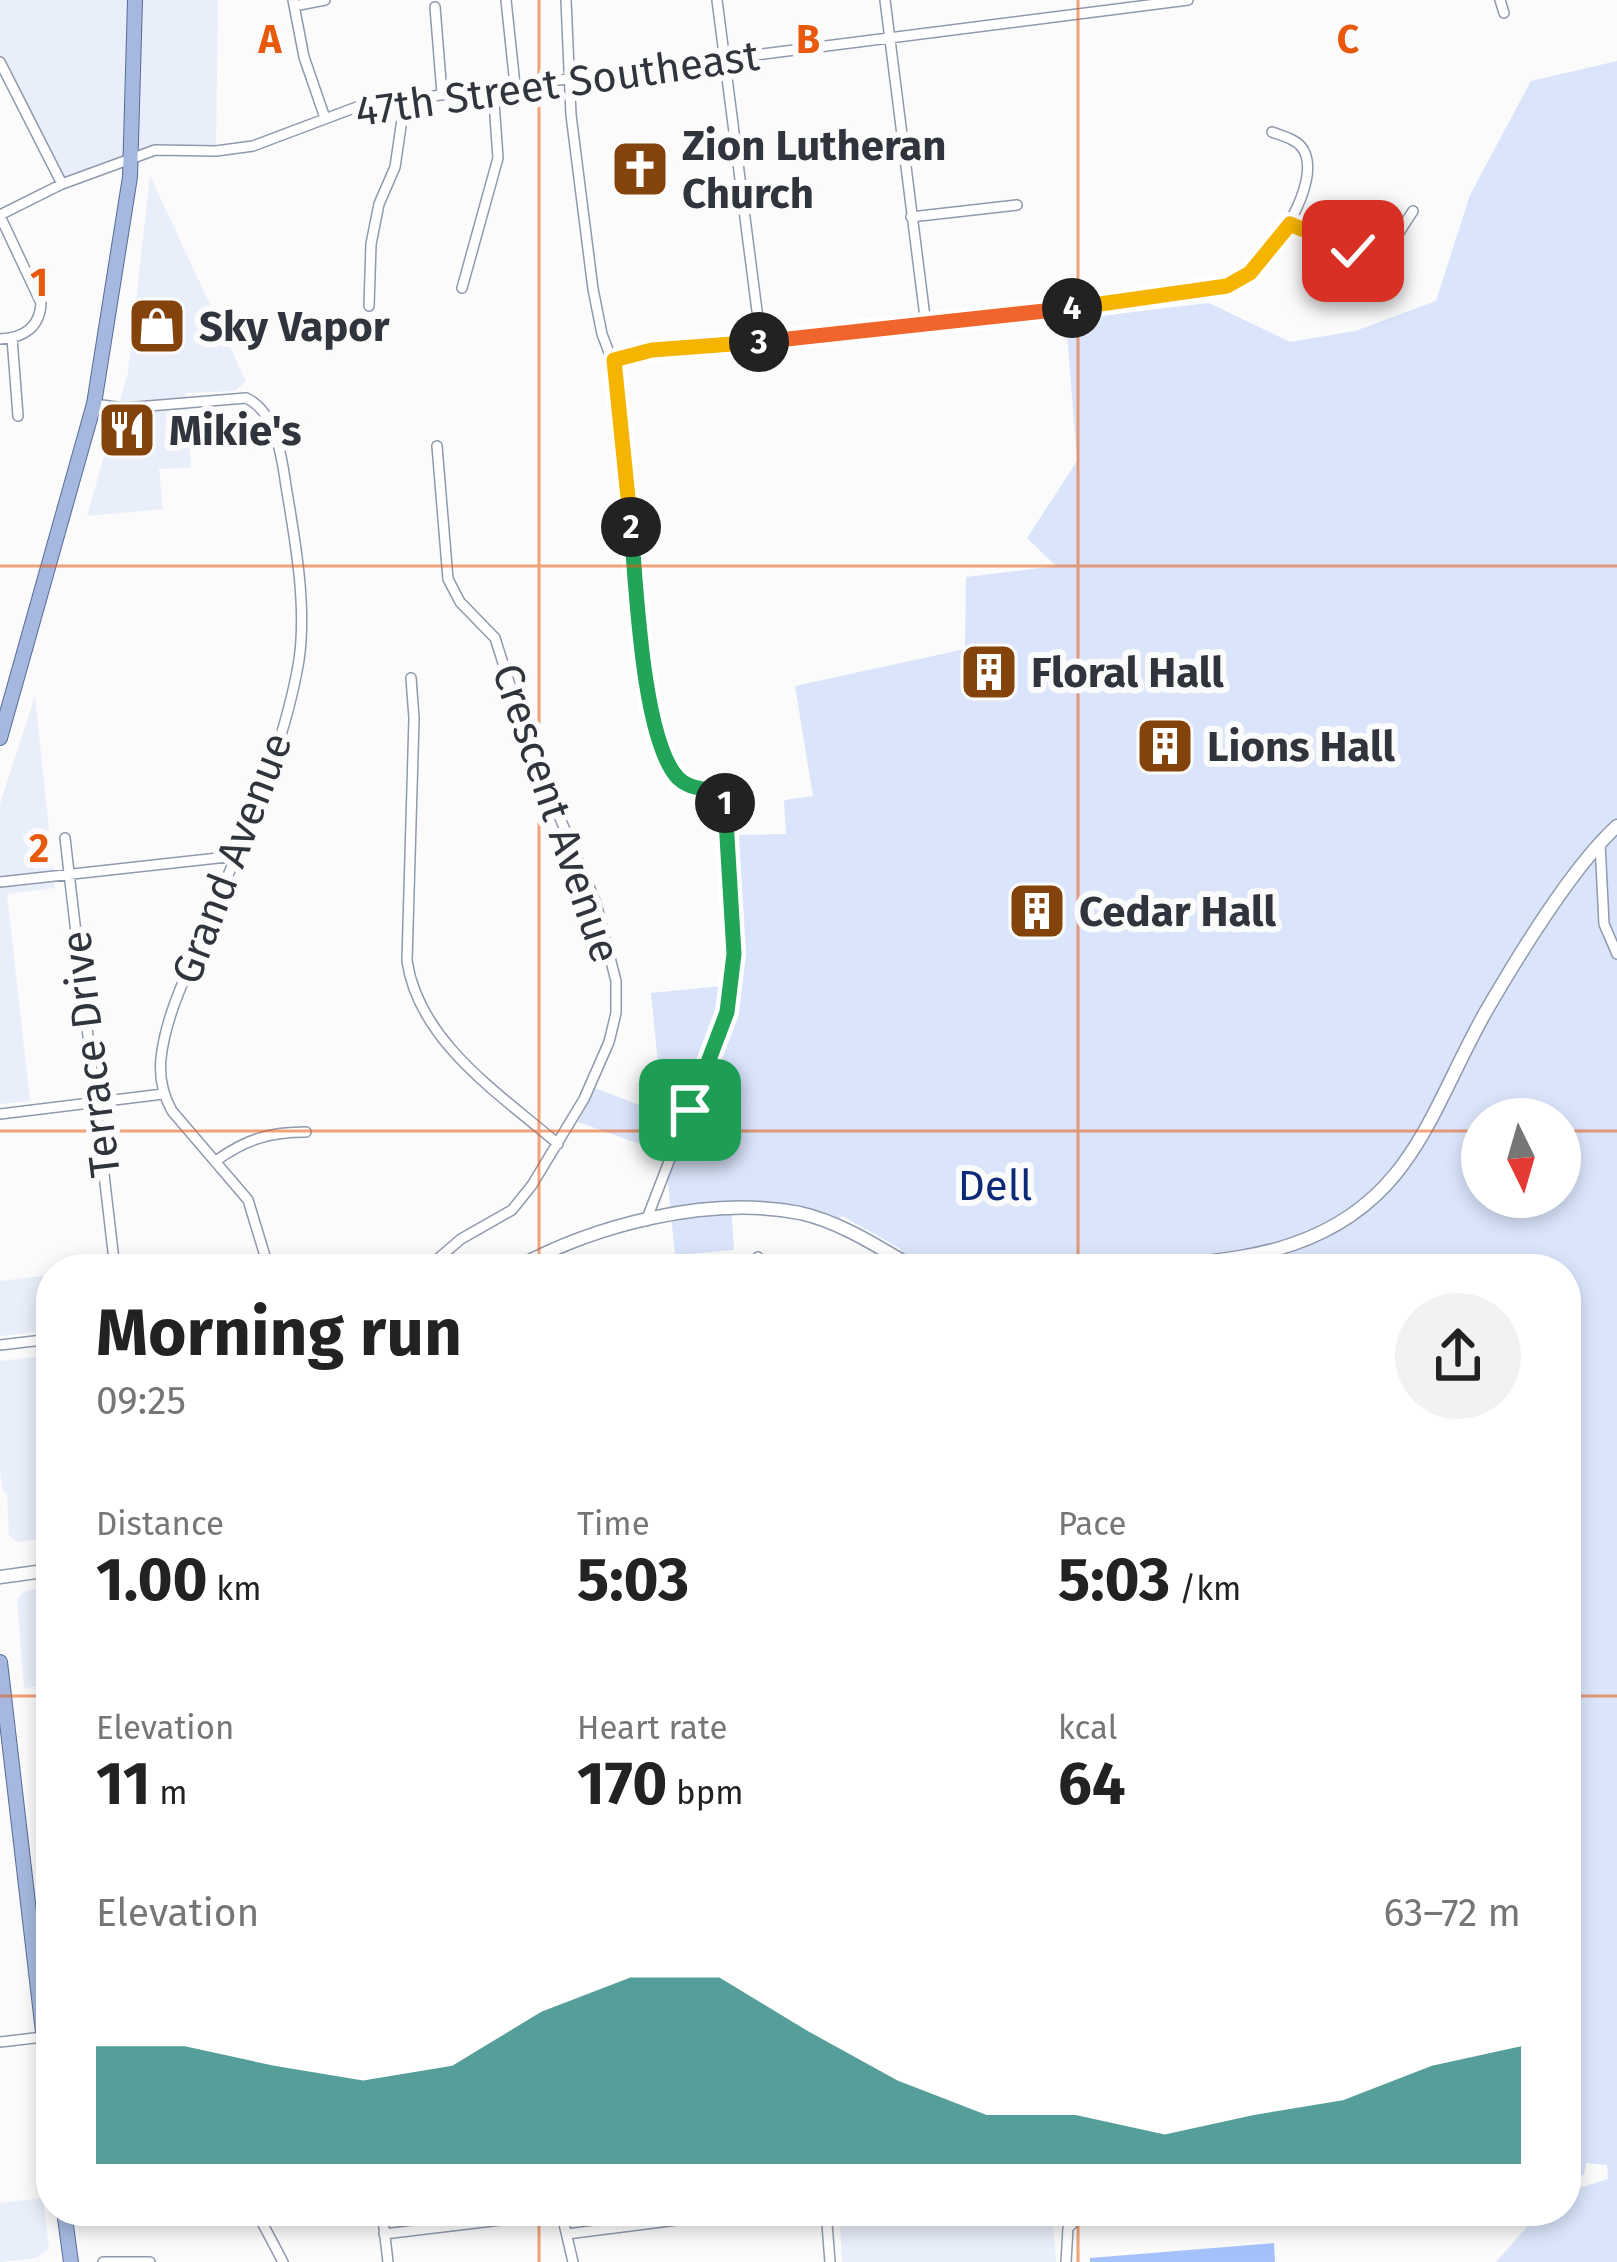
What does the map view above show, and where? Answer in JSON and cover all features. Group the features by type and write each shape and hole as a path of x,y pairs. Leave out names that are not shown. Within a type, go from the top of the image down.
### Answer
{"main road":[{"path":"0,738 94,404 116,286 130,158 135,0"},
{"path":"1235,1254 1293,1244 1348,1218 1379,1196 1418,1147 1486,1012 1532,938 1617,826"},
{"path":"541,1254 646,1221 715,1210 800,1214 843,1228 889,1254"},
{"path":"0,1577 36,1572"},
{"path":"0,1661 8,1809 36,1986"},
{"path":"66,2226 70,2262"}],"street":[{"path":"325,0 294,3 304,57 325,118"},
{"path":"506,0 514,85"},
{"path":"566,0 571,115 593,289 602,334 614,360 651,712 664,755 677,777 690,787 712,789 724,798 734,954 727,1012 646,1221"},
{"path":"717,0 761,342"},
{"path":"885,0 926,325"},
{"path":"1500,0 1504,13"},
{"name":"47th Street Southeast","path":"0,215 62,184 155,150 254,146 362,105 1185,1"},
{"path":"435,7 442,94"},
{"path":"0,62 62,184"},
{"path":"462,288 498,158 494,88"},
{"path":"369,306 371,244 379,204 395,166 405,99"},
{"path":"614,360 652,350 926,325 1227,286 1250,273 1290,224 1305,182 1305,151 1272,132"},
{"path":"911,217 1017,206"},
{"path":"1290,224 1366,253 1391,245 1413,212"},
{"path":"0,215 41,303 41,318 6,339 18,416"},
{"name":"Grand Avenue","path":"94,404 124,408 246,398 255,402 280,452 290,508 299,656 277,741 236,856 167,1026 160,1063 164,1094"},
{"name":"Crescent Avenue","path":"437,446 448,578 460,602 495,638 529,745 596,903 616,981 616,1013 609,1042 558,1144 512,1210 461,1238 443,1254"},
{"path":"411,678 407,962 412,992 444,1041 558,1144"},
{"name":"Terrace Drive","path":"64,838 113,1254"},
{"path":"1600,843 1604,924 1617,954"},
{"path":"0,882 236,856"},
{"path":"0,1114 164,1094 172,1111 248,1200 264,1254"},
{"path":"217,1160 245,1140 277,1132 306,1132"},
{"path":"0,1345 36,1341"},
{"path":"0,2042 36,2038"},
{"path":"264,2226 283,2262"},
{"path":"383,2226 388,2262"},
{"path":"384,2234 448,2226"},
{"path":"565,2226 573,2262"},
{"path":"567,2234 605,2226"},
{"path":"827,2226 830,2262"},
{"path":"1066,2262 1070,2226"},
{"path":"103,2262 150,2262"}],"shaded area":[{"path":"0,0 218,0 216,151 155,150 62,184 0,72"},
{"path":"150,176 246,381 235,391 186,393 191,468 159,469 163,509 87,516 128,372"},
{"path":"35,696 55,888 7,894 30,1101 0,1104 0,804"},
{"path":"36,1277 36,1332 0,1336 0,1281"},
{"path":"36,1357 36,1540 17,1542 9,1535 7,1493 0,1470 0,1361"},
{"path":"36,1589 36,1687 24,1688 17,1599"},
{"path":"36,2199 36,2226 46,2226 49,2249 36,2258 0,2262 0,2203"},
{"path":"840,2226 1053,2226 1056,2262 842,2262"}],"green space":[{"name":"Dell","path":"1617,61 1617,2262 1496,2262 1528,2226 1581,2226 1581,2187 1608,2179 1607,2165 1586,2163 1581,2176 1581,1254 902,1254 842,1216 839,1220 758,1202 731,1204 734,1250 675,1254 665,1153 578,1122 595,1088 663,1114 651,993 741,984 737,835 786,834 784,800 813,796 795,686 965,649 966,577 1056,566 1027,538 1077,461 1066,320 1209,303 1290,342 1355,331 1436,301 1470,195 1531,81"}],"water":[{"path":"1274,2243 1275,2262 1090,2262 1090,2258"}],"place":[{"name":"Zion Lutheran Church","path":"640,169"},
{"name":"Sky Vapor","path":"157,326"},
{"name":"Mikie's","path":"127,430"},
{"name":"Floral Hall","path":"989,672"},
{"name":"Lions Hall","path":"1165,746"},
{"name":"Cedar Hall","path":"1037,911"}],"route":[{"path":"690,1110 727,1012 734,954 728,812 724,798 712,789 690,787 677,777 664,755 651,712 614,360 652,350 926,325 1205,292 1250,273 1290,224 1353,251"}]}
